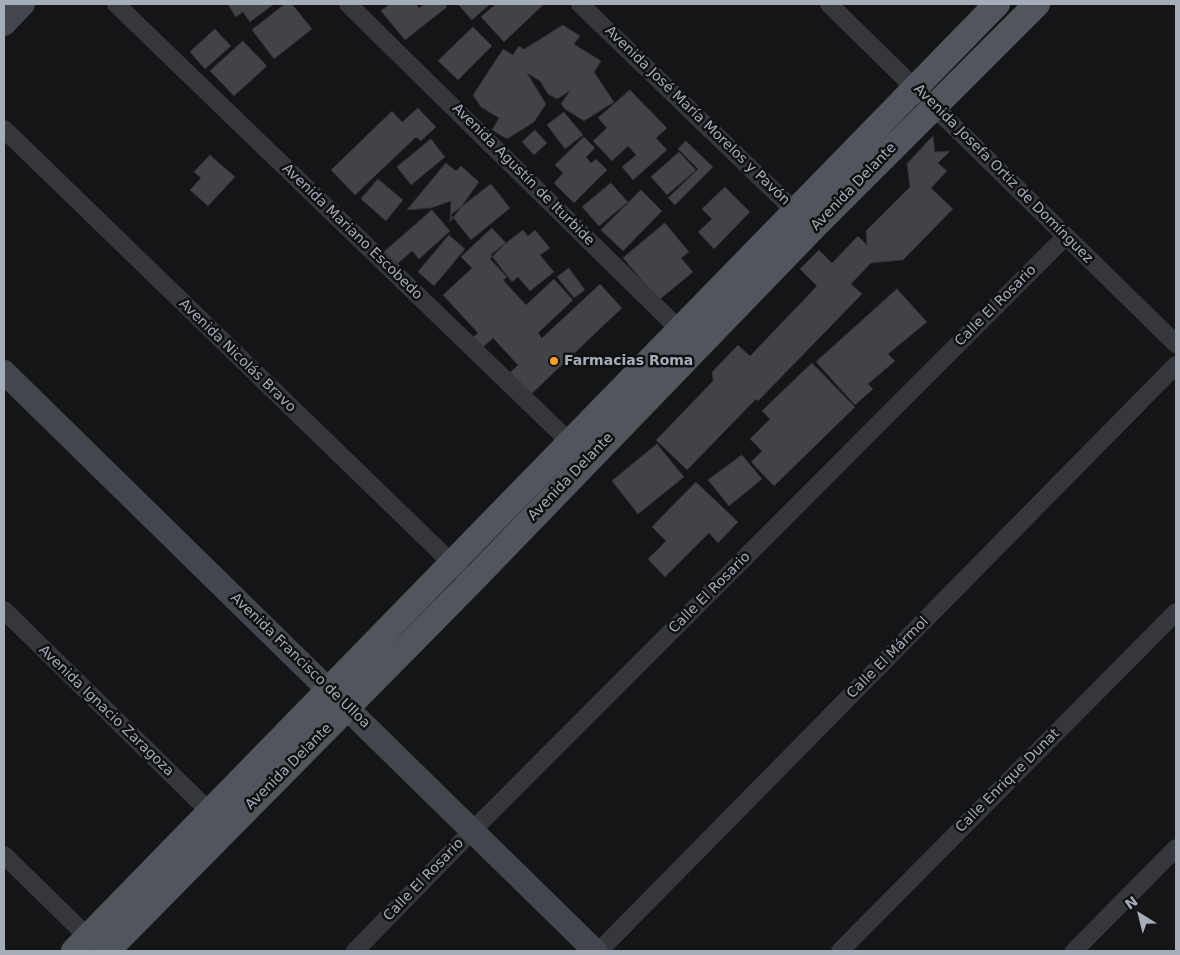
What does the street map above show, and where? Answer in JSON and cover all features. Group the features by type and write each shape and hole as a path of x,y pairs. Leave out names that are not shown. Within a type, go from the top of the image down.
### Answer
{"main road":[{"name":"Avenida Delante","path":"925,97 997,4"},
{"name":"Avenida Delante","path":"93,948 209,811 452,564 579,451 925,97 1037,4"},
{"name":"Avenida Delante","path":"93,948 348,707 471,582 579,451"}],"street":[{"path":"4,24 24,4"},
{"name":"Avenida Mariano Escobedo","path":"116,4 579,451"},
{"name":"Avenida Agustín de Iturbide","path":"348,4 689,338"},
{"name":"Avenida José María Morelos y Pavón","path":"580,4 805,220"},
{"name":"Avenida Josefa Ortiz de Domínguez","path":"829,4 1176,344"},
{"name":"Avenida Nicolás Bravo","path":"4,129 471,582"},
{"name":"Calle El Rosario","path":"355,951 472,831 1066,236"},
{"name":"Calle El Mármol","path":"599,951 1176,365"},
{"name":"Avenida Francisco de Ulloa","path":"4,372 330,689 595,951"},
{"name":"Avenida Ignacio Zaragoza","path":"4,610 209,811"},
{"name":"Calle Enrique Dunat","path":"840,951 1176,612"},
{"path":"1074,951 1176,848"},
{"path":"4,855 93,948"}],"building":[{"path":"228,4 274,4 250,22 243,12 236,17"},
{"path":"285,4 292,4 312,29 274,59 252,30"},
{"path":"390,4 416,4 419,8 425,4 445,4 447,7 405,40 381,11"},
{"path":"458,4 490,4 472,20"},
{"path":"496,4 543,5 504,42 481,17"},
{"path":"563,25 580,36 574,44 601,61 594,72 614,102 584,121 565,109 561,104 570,91 557,99 548,94 540,81 527,73 546,104 534,122 507,139 492,130 499,118 481,107 473,95 503,49 513,55 519,46 524,49"},
{"path":"473,27 492,46 458,80 438,61"},
{"path":"215,29 231,46 205,69 190,52"},
{"path":"243,41 267,66 234,96 210,71"},
{"path":"630,90 667,128 656,138 667,150 633,180 622,167 636,155 628,146 612,161 593,141 607,128 598,118"},
{"path":"418,108 436,127 421,141 416,137 355,195 331,170 392,111 402,122"},
{"path":"564,112 583,135 565,149 547,125"},
{"path":"535,130 547,143 534,155 522,142"},
{"path":"933,136 935,152 950,151 938,163 947,171 931,188 953,209 903,260 871,263 851,284 862,294 758,401 756,399 687,470 656,440 713,381 712,372 738,345 750,356 817,286 800,269 819,250 832,263 858,236 867,245 866,231 910,187 907,164"},
{"path":"584,137 595,148 586,157 591,163 596,159 607,170 574,203 554,183 563,173 555,165"},
{"path":"431,139 445,157 411,185 397,167"},
{"path":"686,141 713,167 675,205 668,198 698,169 678,149"},
{"path":"679,152 696,170 667,195 651,177"},
{"path":"210,155 235,177 208,206 190,190 201,178 194,172"},
{"path":"446,163 456,171 461,166 479,182 450,222 451,201 431,208 407,210"},
{"path":"378,179 403,200 386,221 361,199"},
{"path":"611,183 628,202 599,226 582,207"},
{"path":"491,184 510,208 471,240 451,215"},
{"path":"725,187 750,212 714,249 698,232 712,219 702,209"},
{"path":"641,190 662,211 623,251 601,230"},
{"path":"432,210 450,231 419,259 412,251 396,265 384,252"},
{"path":"665,223 689,252 681,258 693,272 659,300 623,258"},
{"path":"492,228 506,243 490,259 507,277 503,280 526,305 554,279 573,300 538,333 542,338 600,284 622,308 526,399 505,377 518,365 493,338 482,348 472,338 478,333 443,295 472,268 461,257"},
{"path":"523,230 528,236 535,230 550,248 540,255 554,272 530,291 518,277 512,282 491,255"},
{"path":"449,235 465,249 434,286 418,272"},
{"path":"569,268 585,290 574,298 557,277"},
{"path":"897,289 927,322 888,354 895,361 868,384 873,389 855,405 816,362"},
{"path":"812,363 855,407 774,486 751,462 762,451 750,439 770,419 762,411"},
{"path":"657,444 684,477 638,514 612,481"},
{"path":"742,455 762,479 729,506 708,480"},
{"path":"696,482 738,522 718,543 709,533 665,577 648,559 666,541 652,527"}],"place":[{"name":"Farmacias Roma","path":"554,361"}]}
